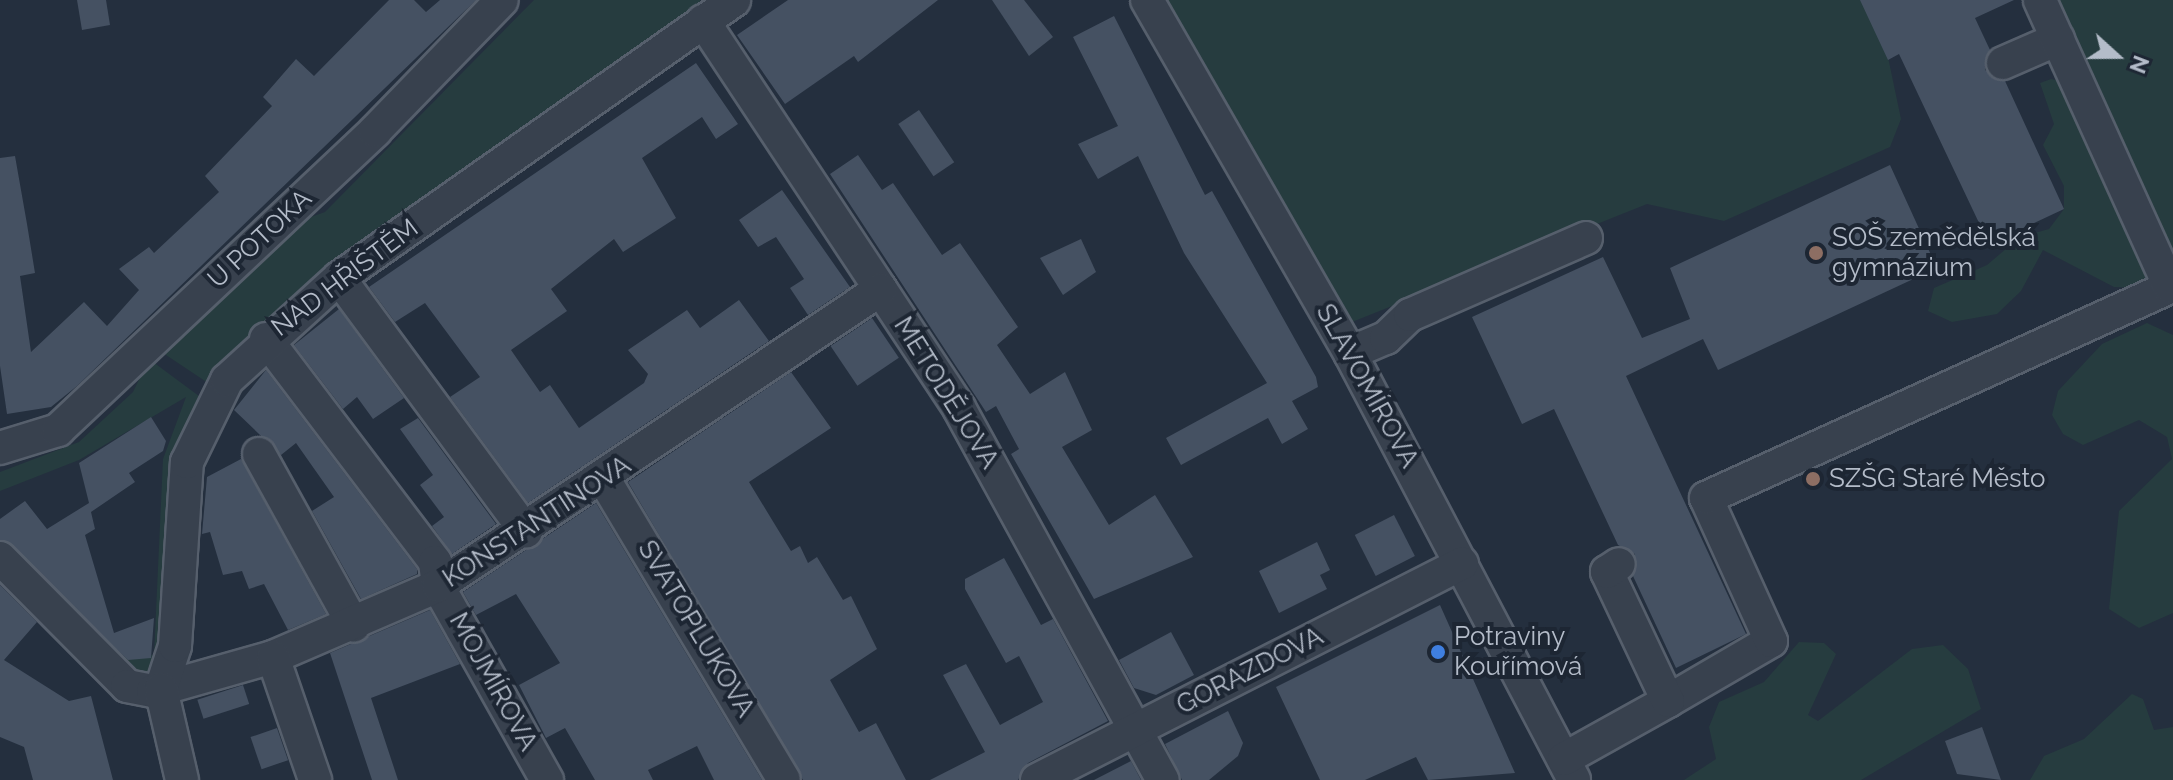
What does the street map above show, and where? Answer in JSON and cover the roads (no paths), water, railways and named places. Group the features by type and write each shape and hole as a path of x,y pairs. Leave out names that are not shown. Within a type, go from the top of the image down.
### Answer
{"street":[{"name":"U POTOKA","path":"0,448 58,430 375,131 502,0"},
{"name":"NAD HŘIŠTĚM","path":"161,689 175,646 187,462 215,398 266,339 339,278 734,0"},
{"name":"SLAVOMÍROVA","path":"1147,0 1350,353 1569,770"},
{"path":"1569,770 1668,701 1771,641 1706,498 2172,289 2040,0"},
{"name":"METODĚJOVA","path":"703,21 959,408 1139,727 1163,780"},
{"path":"2003,63 2058,39"},
{"path":"1350,353 1386,338 1410,315 1586,238"},
{"path":"339,278 526,532"},
{"name":"KONSTANTINOVA","path":"161,689 273,657 354,626 438,586 605,481 881,289"},
{"name":"MOJMÍROVA","path":"266,339 435,562 438,586 547,780"},
{"path":"259,454 354,626"},
{"name":"SVATOPLUKOVA","path":"605,481 784,780"},
{"path":"0,558 112,677 144,691 161,689 182,780"},
{"name":"GORAZDOVA","path":"1037,780 1462,563"},
{"path":"1619,564 1607,572 1668,701"},
{"path":"273,657 315,780"}],"place":[{"name":"SOŠ zemědělská gymnázium","path":"1816,253"},
{"name":"SZŠG Staré Město","path":"1813,479"},
{"name":"Potraviny Kouřímová","path":"1438,652"}]}
